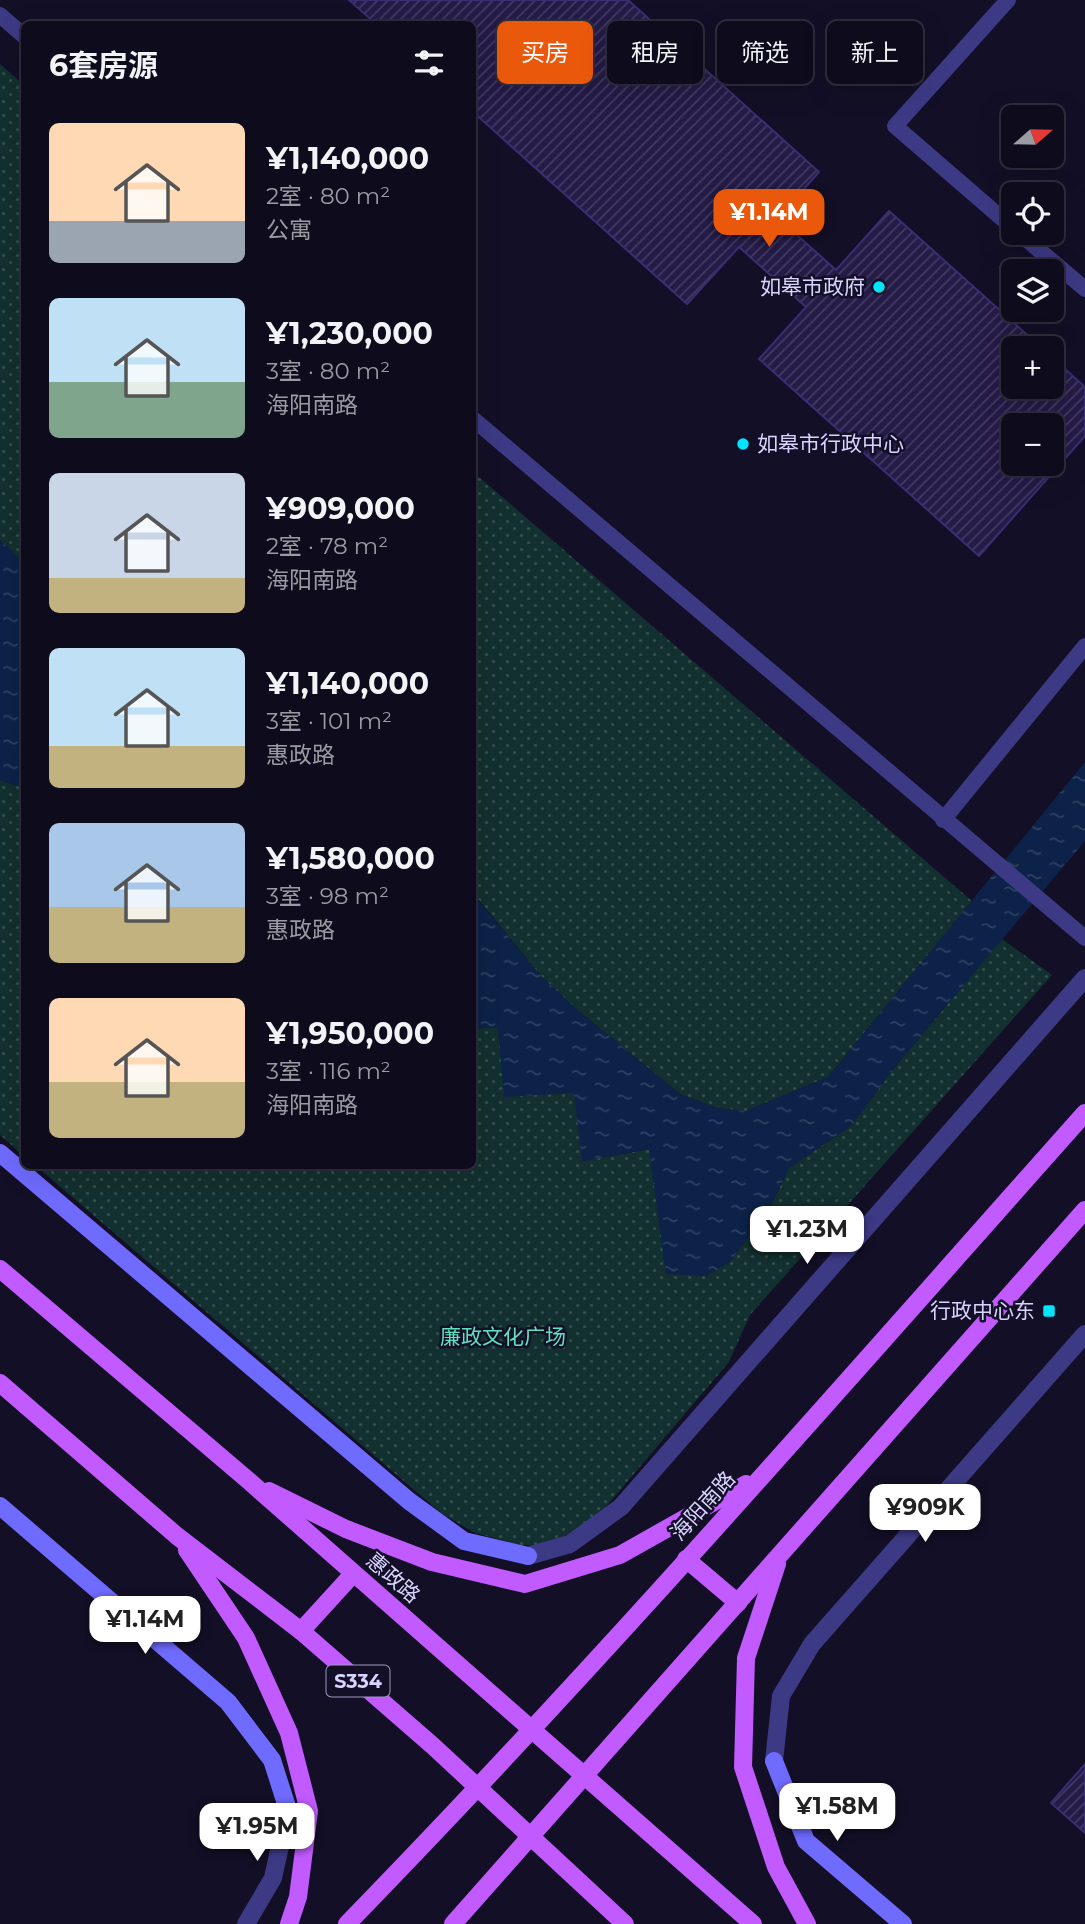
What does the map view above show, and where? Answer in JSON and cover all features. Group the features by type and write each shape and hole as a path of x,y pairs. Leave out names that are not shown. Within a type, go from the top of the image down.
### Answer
{"main road":[{"name":"海阳南路","path":"347,1924 477,1788 762,1476 1085,1113"},
{"path":"0,1153 409,1502 464,1541 528,1556"},
{"path":"453,1924 1085,1210"},
{"name":"惠政路","path":"0,1269 249,1481 753,1924"},
{"name":"S334","path":"0,1383 177,1536 301,1631 625,1924"},
{"path":"249,1481 346,1529 432,1562 525,1584 620,1555 762,1476"},
{"path":"0,1506 228,1702 272,1760 288,1810"},
{"path":"177,1536 246,1638 289,1733 309,1811 298,1897 289,1924"},
{"path":"780,1556 746,1658 743,1766 776,1867 807,1924"},
{"path":"686,1559 738,1603"},
{"path":"301,1631 354,1574"},
{"path":"774,1761 806,1841 902,1924"}],"street":[{"path":"528,1556 570,1544 621,1507 1085,978"},
{"path":"774,1761 781,1696 812,1644 1085,1334"},
{"path":"246,1924 273,1878 288,1810"}],"lane":[{"path":"1001,218 895,126 1008,0"},
{"path":"0,15 21,33"},
{"path":"1033,245 1085,289"},
{"path":"476,421 1085,938"},
{"path":"943,820 1085,646"}],"green space":[{"path":"0,64 21,82 21,560 0,540"},
{"path":"476,474 972,901 828,1077 746,1111 716,1108 680,1094 575,1008 540,975 476,897"},
{"path":"0,780 21,787 21,1153 0,1135"},
{"name":"廉政文化广场","path":"1002,939 1052,975 750,1315 729,1362 593,1522 545,1546 519,1545 475,1533 441,1513 40,1169 476,1169 476,1029 498,1027 575,1093 583,1161 650,1149 666,1274 768,1211 789,1168 851,1126 899,1062"}],"water":[{"path":"0,540 21,560 21,787 0,780"},
{"path":"1085,762 1085,841 899,1062 851,1126 789,1168 768,1211 730,1262 707,1276 666,1274 649,1149 582,1161 574,1093 504,1097 498,1027 476,1029 476,898 540,975 575,1008 680,1094 716,1108 746,1111 828,1077"}],"building":[{"name":"如皋市政府","path":"349,0 628,0 651,21 607,21 607,84 703,84 703,68 717,80 717,84 721,84 819,172 778,218 836,270 889,211 1001,311 1001,322 1013,322 1029,336 1001,336 1001,399 1064,399 1064,368 1085,387 1085,436 1064,460 1064,413 1001,413 1001,476 1050,476 979,556 759,359 806,307 739,247 687,304 476,115 476,21 373,21"},
{"path":"1085,1764 1085,1833 1051,1803"}],"place":[{"name":"如皋市政府","path":"879,287"},
{"name":"如皋市行政中心","path":"743,444"},
{"name":"行政中心东","path":"1049,1311"}]}
